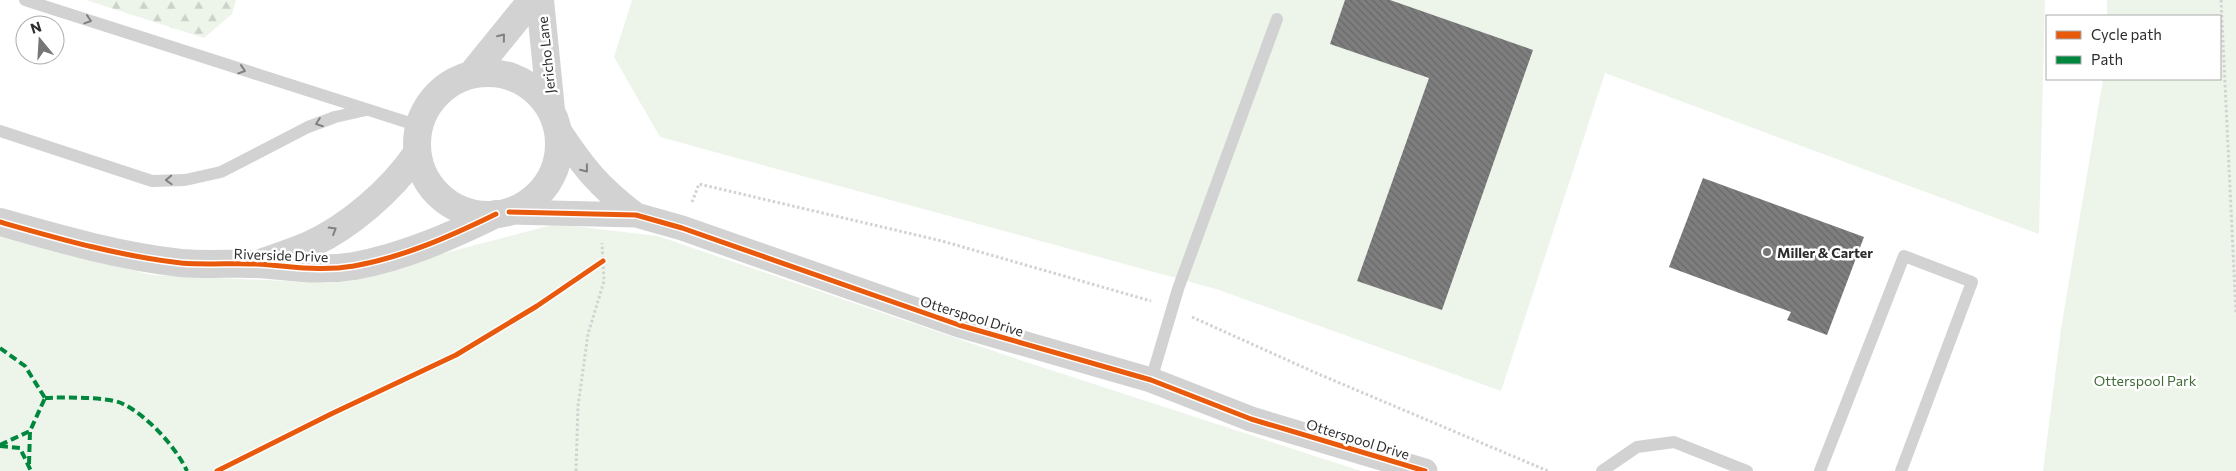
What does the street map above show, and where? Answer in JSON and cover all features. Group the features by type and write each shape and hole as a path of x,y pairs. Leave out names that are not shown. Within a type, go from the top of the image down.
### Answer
{"street":[{"name":"Jericho Lane","path":"471,75 532,0"},
{"name":"Jericho Lane","path":"540,0 555,120"},
{"path":"495,72 518,79 537,92 555,120 559,150 554,170 547,183 528,203 502,213 474,214 453,206 436,192 423,174 417,153 419,126 426,108 438,93 454,82 471,75 495,72"},
{"name":"Otterspool Drive","path":"555,120 585,169 597,183 636,215"},
{"name":"Riverside Drive","path":"257,264 308,245 346,223 386,192 417,153"},
{"name":"Otterspool Drive","path":"502,213 636,215 682,228 959,325 1151,380 1251,419 1425,471"},
{"name":"Riverside Drive","path":"0,222 97,249 181,263 257,264 316,270 355,266 432,243 502,213"}],"lane":[{"path":"25,0 419,126"},
{"path":"1151,380 1174,308 1178,289 1277,19"},
{"path":"0,131 152,181 185,180 221,172 308,127 335,117 366,110"},
{"path":"1820,471 1904,256 1972,282 1901,471"},
{"path":"1602,471 1636,448 1674,442 1747,471"}],"path":[{"path":"2221,0 2236,313"},
{"path":"682,228 699,184 942,241 1174,308 1289,362 1548,471"},
{"path":"576,471 578,406 588,334 604,281 601,215"},
{"path":"217,471 331,414 456,355 537,306 603,261"}],"green space":[{"path":"86,0 236,0 232,14 204,38"},
{"path":"632,0 2045,0 2039,234 1605,73 1501,391 1216,289 660,137 614,57"},
{"name":"Otterspool Park","path":"2107,0 2236,0 2236,471 2043,471 2061,329 2103,80 2221,80 2221,15 2107,15"},
{"path":"556,224 658,236 1020,360 1361,471 0,471 0,237 152,275 330,283"}],"building":[{"path":"1345,0 1390,0 1533,50 1442,310 1357,281 1429,78 1330,44"},
{"name":"Miller & Carter","path":"1703,178 1864,237 1827,335 1787,320 1791,312 1669,267"}],"marked path":[{"path":"0,348 25,366 45,398"},
{"path":"45,398 114,401 131,408 150,423 168,442 187,471"},
{"path":"0,445 30,431 45,398"},
{"path":"29,464 30,431"},
{"path":"0,446 20,448 31,471"}],"cycle path":[{"path":"509,212 636,215 682,228 959,325 1151,380 1251,419 1425,471"},
{"path":"0,222 90,246 158,260 190,264 256,264 305,268 341,268 373,262 409,251 444,238 496,214"},
{"path":"217,471 331,414 456,355 537,306 603,261"}],"place":[{"name":"Miller & Carter","path":"1767,252"}]}
